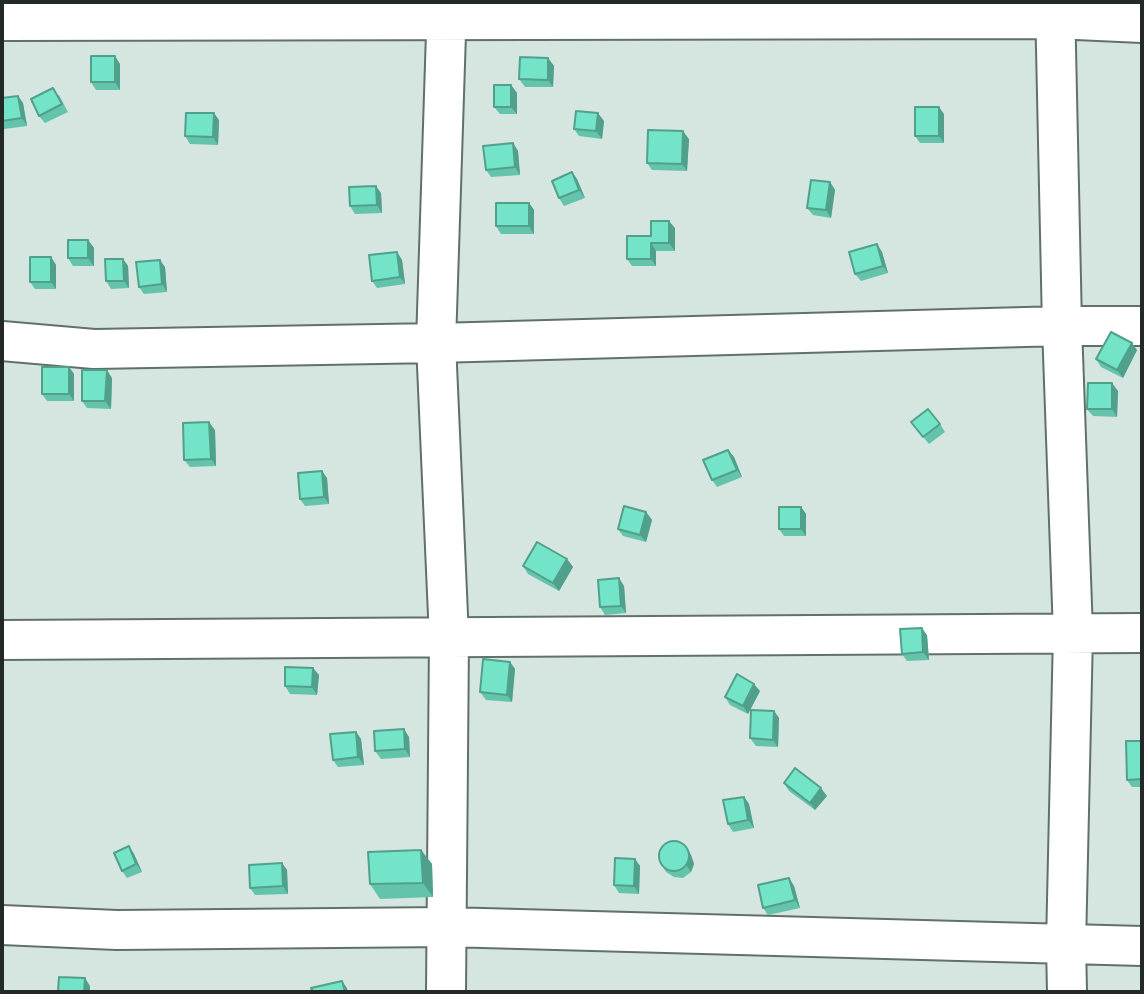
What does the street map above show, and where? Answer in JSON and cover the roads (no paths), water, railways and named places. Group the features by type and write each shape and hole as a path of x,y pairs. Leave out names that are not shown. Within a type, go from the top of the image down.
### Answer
{"street":[{"path":"446,992 449,638 436,343 447,11"},
{"path":"2,21 447,11 1055,11 1142,23"},
{"path":"1055,11 1062,326 1073,633 1067,992"},
{"path":"2,341 94,349 1142,326"},
{"path":"2,640 1142,633"},
{"path":"2,926 117,930 446,927 1142,946"}]}
